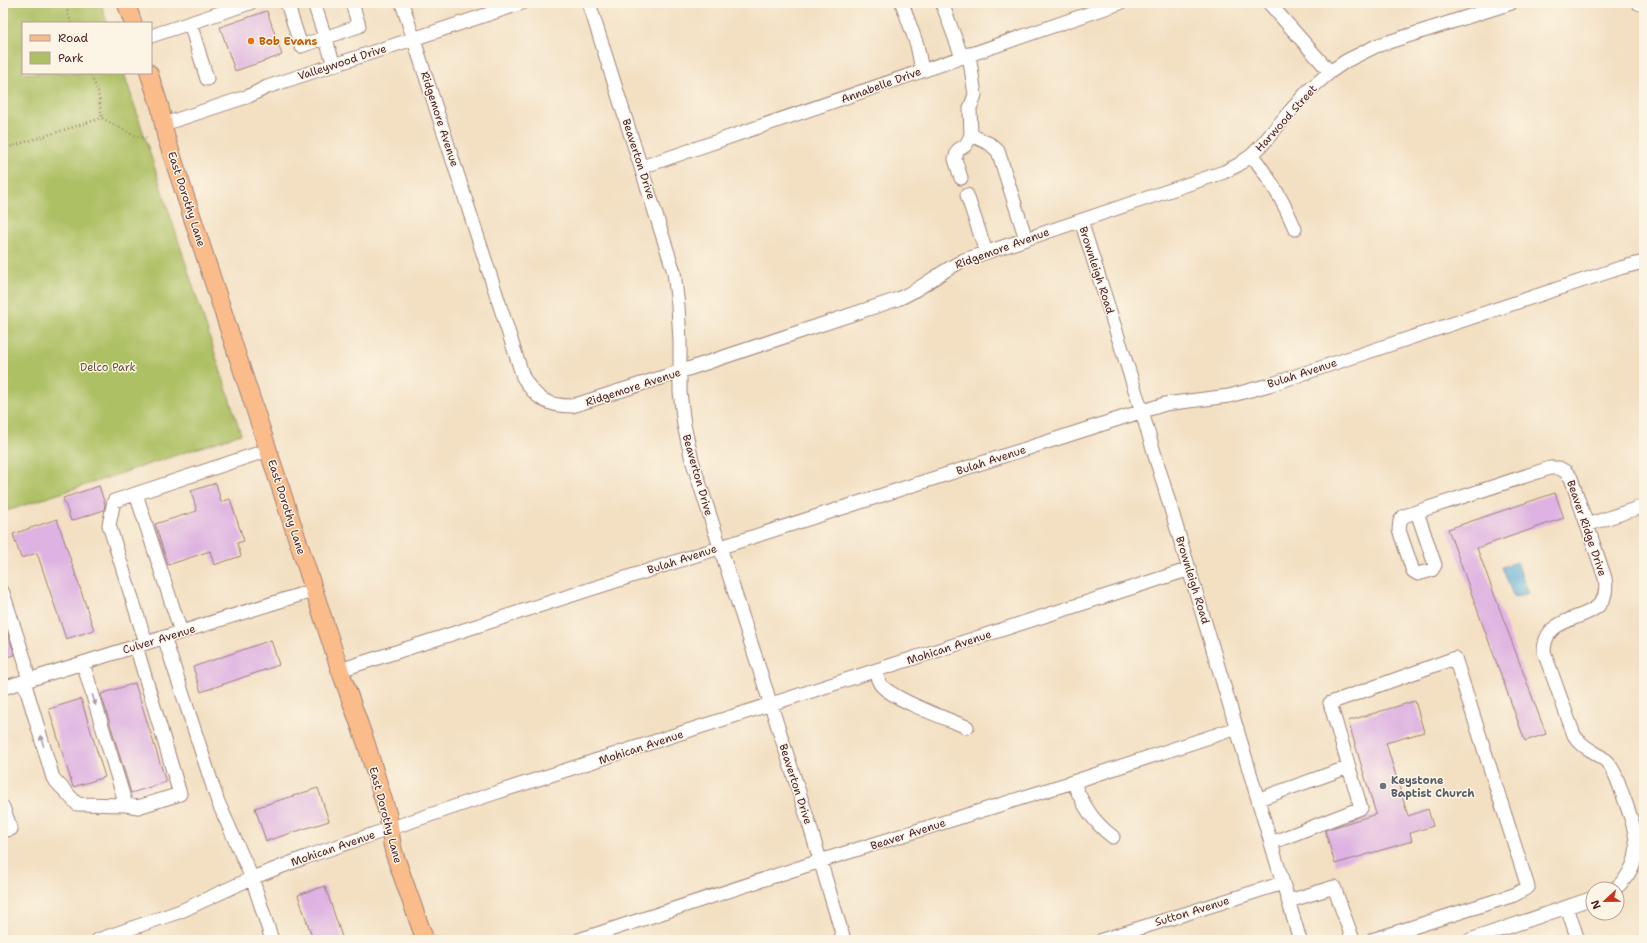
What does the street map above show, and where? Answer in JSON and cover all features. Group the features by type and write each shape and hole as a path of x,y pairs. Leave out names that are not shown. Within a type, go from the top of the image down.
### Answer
{"main road":[{"path":"126,3 133,22"},
{"name":"East Dorothy Lane","path":"149,74 164,124 166,137 340,670 366,742 388,815 394,853 425,940"}],"street":[{"path":"152,36 250,3"},
{"path":"287,3 301,46 359,26 352,3"},
{"path":"314,3 334,65"},
{"name":"Ridgemore Avenue","path":"402,3 523,377 529,388 546,403 558,406 572,406 898,299 917,290 948,268 964,260 1081,221"},
{"name":"Valleywood Drive","path":"164,124 249,96 267,87 522,3"},
{"name":"Beaverton Drive","path":"589,3 674,272 679,313 680,399 692,460 808,820 844,940"},
{"path":"902,3 917,45 922,70"},
{"path":"942,3 966,55 975,95 970,108 972,135 966,145 958,150 955,158 961,178"},
{"name":"Annabelle Drive","path":"642,167 795,116 922,70 1120,3"},
{"path":"1269,3 1330,72"},
{"name":"Harwood Street","path":"1081,221 1224,172 1238,165 1252,155 1261,146 1308,90 1346,61 1376,46 1511,3"},
{"path":"1638,3 1644,5"},
{"path":"190,23 207,79"},
{"path":"972,135 990,144 998,151 1026,239"},
{"path":"1252,155 1285,204 1295,229"},
{"path":"967,195 986,252"},
{"name":"Brownleigh Road","path":"1081,221 1190,569 1300,940"},
{"name":"Bulah Avenue","path":"340,670 1165,404 1229,396 1269,385 1620,268 1644,262"},
{"path":"3,593 25,661 26,681 53,778 77,804 126,805 138,807 180,794 109,525 114,501 268,450"},
{"name":"Beaver Ridge Drive","path":"1417,512 1550,468 1559,468 1566,472 1571,478 1604,578 1606,586 1605,595 1601,604 1594,610 1554,628 1548,634 1544,643 1544,652 1574,735 1583,746 1608,762 1614,772 1638,838 1639,851 1637,862 1624,881"},
{"path":"136,494 181,632"},
{"path":"1587,525 1644,506"},
{"name":"Mohican Avenue","path":"98,940 181,911 252,878 306,857 495,793 1190,569"},
{"name":"Culver Avenue","path":"3,688 315,590"},
{"path":"164,637 218,802 252,878 272,940"},
{"path":"1271,843 1361,808 1330,703 1455,658 1528,887 1514,895 1372,940"},
{"path":"83,663 126,805"},
{"path":"875,671 881,685 893,694 909,703 967,727"},
{"name":"Beaver Avenue","path":"579,940 1237,728"},
{"path":"1259,799 1349,767"},
{"path":"1073,782 1085,806 1100,828 1113,837"},
{"path":"3,807 11,829 3,832"},
{"name":"Sutton Avenue","path":"1102,940 1283,883"},
{"path":"1289,901 1334,886 1353,940"},
{"path":"1470,940 1585,901"},
{"path":"1567,907 1578,940"}],"path":[{"path":"65,3 71,22"},
{"path":"90,74 98,92 102,118"},
{"path":"3,149 102,118 135,136 146,138"}],"green space":[{"name":"Delco Park","path":"3,3 101,3 107,22 22,22 22,74 124,74 241,434 3,512"}],"water":[{"path":"1517,562 1528,593 1514,598 1502,567"}],"building":[{"name":"Bob Evans","path":"267,11 282,55 235,71 220,27"},
{"path":"216,483 221,502 230,499 244,541 237,543 241,556 214,565 210,551 168,565 155,524 197,511 191,491"},
{"path":"99,486 105,504 104,510 71,521 63,498"},
{"path":"1555,493 1564,518 1477,548 1546,734 1525,741 1448,529"},
{"path":"57,519 94,630 66,639 37,553 21,558 13,534"},
{"path":"3,619 15,655 3,658"},
{"path":"271,640 279,665 201,692 193,667"},
{"path":"135,683 166,782 131,793 101,694"},
{"path":"81,699 105,777 73,787 49,709"},
{"name":"Keystone Baptist Church","path":"1415,701 1424,732 1386,743 1408,816 1428,809 1433,826 1410,833 1412,841 1335,864 1325,830 1376,814 1348,721"},
{"path":"318,788 329,821 266,841 255,808"},
{"path":"325,886 343,940 313,940 298,895"}],"place":[{"name":"Bob Evans","path":"251,41"},
{"name":"Keystone Baptist Church","path":"1383,786"}]}
